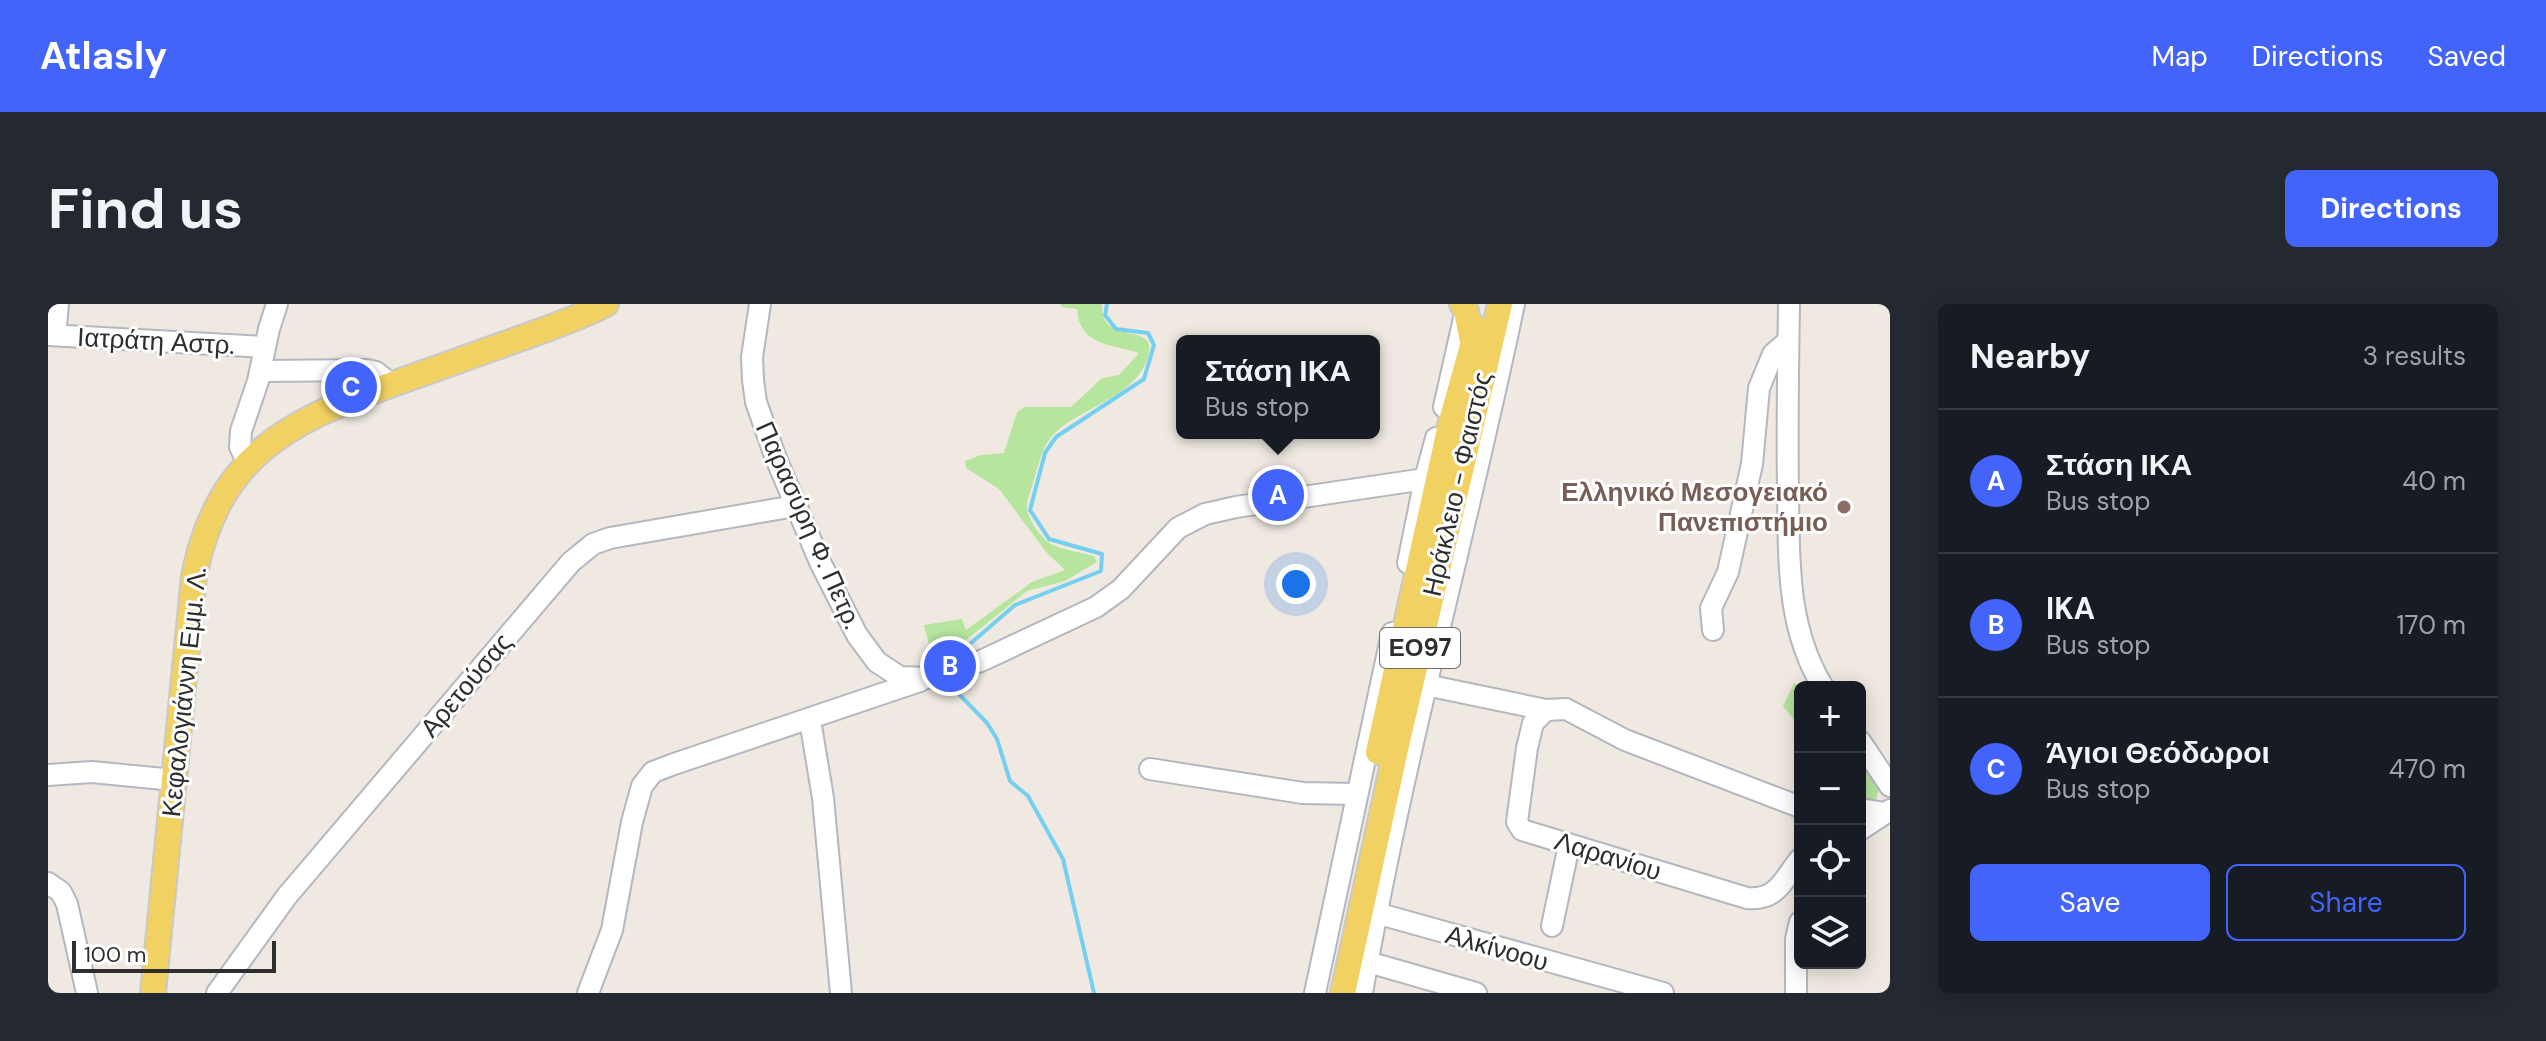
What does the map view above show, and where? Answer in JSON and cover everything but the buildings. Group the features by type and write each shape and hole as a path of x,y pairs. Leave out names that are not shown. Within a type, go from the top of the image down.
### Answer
{"main road":[{"name":"Κεφαλογιάννη Εμμ. Λ.","path":"153,993 187,630 196,564 215,509 248,463 279,435 311,415 558,325 606,304"},
{"path":"1500,304 1504,352"},
{"name":"Ηράκλειο - Φαιστός","path":"1343,993 1397,745 1500,304"},
{"name":"Ηράκλειο - Φαιστός","path":"1329,993 1450,425 1473,346 1470,305"},
{"path":"1402,591 1421,559"},
{"path":"1397,745 1424,693"}],"street":[{"path":"51,335 58,304"},
{"path":"248,463 240,447 241,431 261,371 277,304"},
{"name":"Παρασύρη Φ. Πετρ.","path":"760,304 752,357 756,402 795,506 857,635 871,656 900,677 928,678 1003,652 1107,601 1178,528 1205,514 1425,479"},
{"path":"1362,993 1376,913 1424,693 1514,304"},
{"path":"1789,304 1791,586 1800,639 1820,681"},
{"path":"1315,993 1425,479 1470,305"},
{"name":"Ιατράτη Αστρ.","path":"51,335 265,347"},
{"path":"1713,630 1711,608 1728,572 1752,464 1759,388 1773,354 1788,341"},
{"path":"261,371 367,370 376,372 391,384"},
{"name":"Αρετούσας","path":"217,993 287,896 571,562 593,544 610,538 795,506"},
{"path":"588,993 612,930 632,822 648,776 674,764 928,678"},
{"path":"1424,693 1546,710 1566,709 1625,740 1794,805"},
{"name":"Λαρανίου","path":"1546,710 1533,723 1530,735 1517,822 1522,830 1747,898 1770,897 1794,867"},
{"path":"810,720 823,798 841,993"},
{"path":"1866,750 1890,786"},
{"path":"1150,769 1303,793 1356,794"},
{"path":"48,775 92,772 174,780"},
{"path":"1866,809 1887,811"},
{"path":"1866,826 1887,811"},
{"path":"1552,926 1569,845"},
{"path":"48,883 57,888 67,904 87,993"},
{"name":"Αλκίνοου","path":"1376,913 1663,993"},
{"path":"1368,962 1476,993"},
{"path":"1796,969 1796,993"}],"green space":[{"path":"1061,304 1102,304 1103,317 1109,325 1144,338 1149,343 1144,367 1135,379 1123,390 1067,423 1047,442 1028,499 1029,516 1044,538 1058,547 1094,556 1097,562 1065,581 1027,591 961,644 955,665 935,668 924,625 962,619 966,630 1032,582 1065,570 1047,553 999,489 966,468 965,461 981,455 1004,453 1017,412 1025,407 1071,407 1102,378 1119,375 1139,353 1090,337 1079,321 1077,309 1061,307"},
{"path":"1794,683 1794,720 1783,706"},
{"path":"1866,770 1879,788 1875,804 1866,802"}],"waterway":[{"path":"961,661 963,650 1015,605 1101,571 1102,554 1049,539 1030,510 1045,453 1056,437 1144,379 1154,345 1148,333 1116,329 1105,315 1107,304"},
{"path":"959,674 956,691 987,723 997,739 1010,781 1028,796 1063,859 1094,993"}],"place":[{"name":"Άγιοι Θεόδωροι","path":"351,387"},
{"name":"Στάση ΙΚΑ","path":"1278,495"},
{"name":"Ελληνικό Μεσογειακό Πανεπιστήμιο","path":"1844,507"},
{"name":"IKA","path":"950,666"}]}
